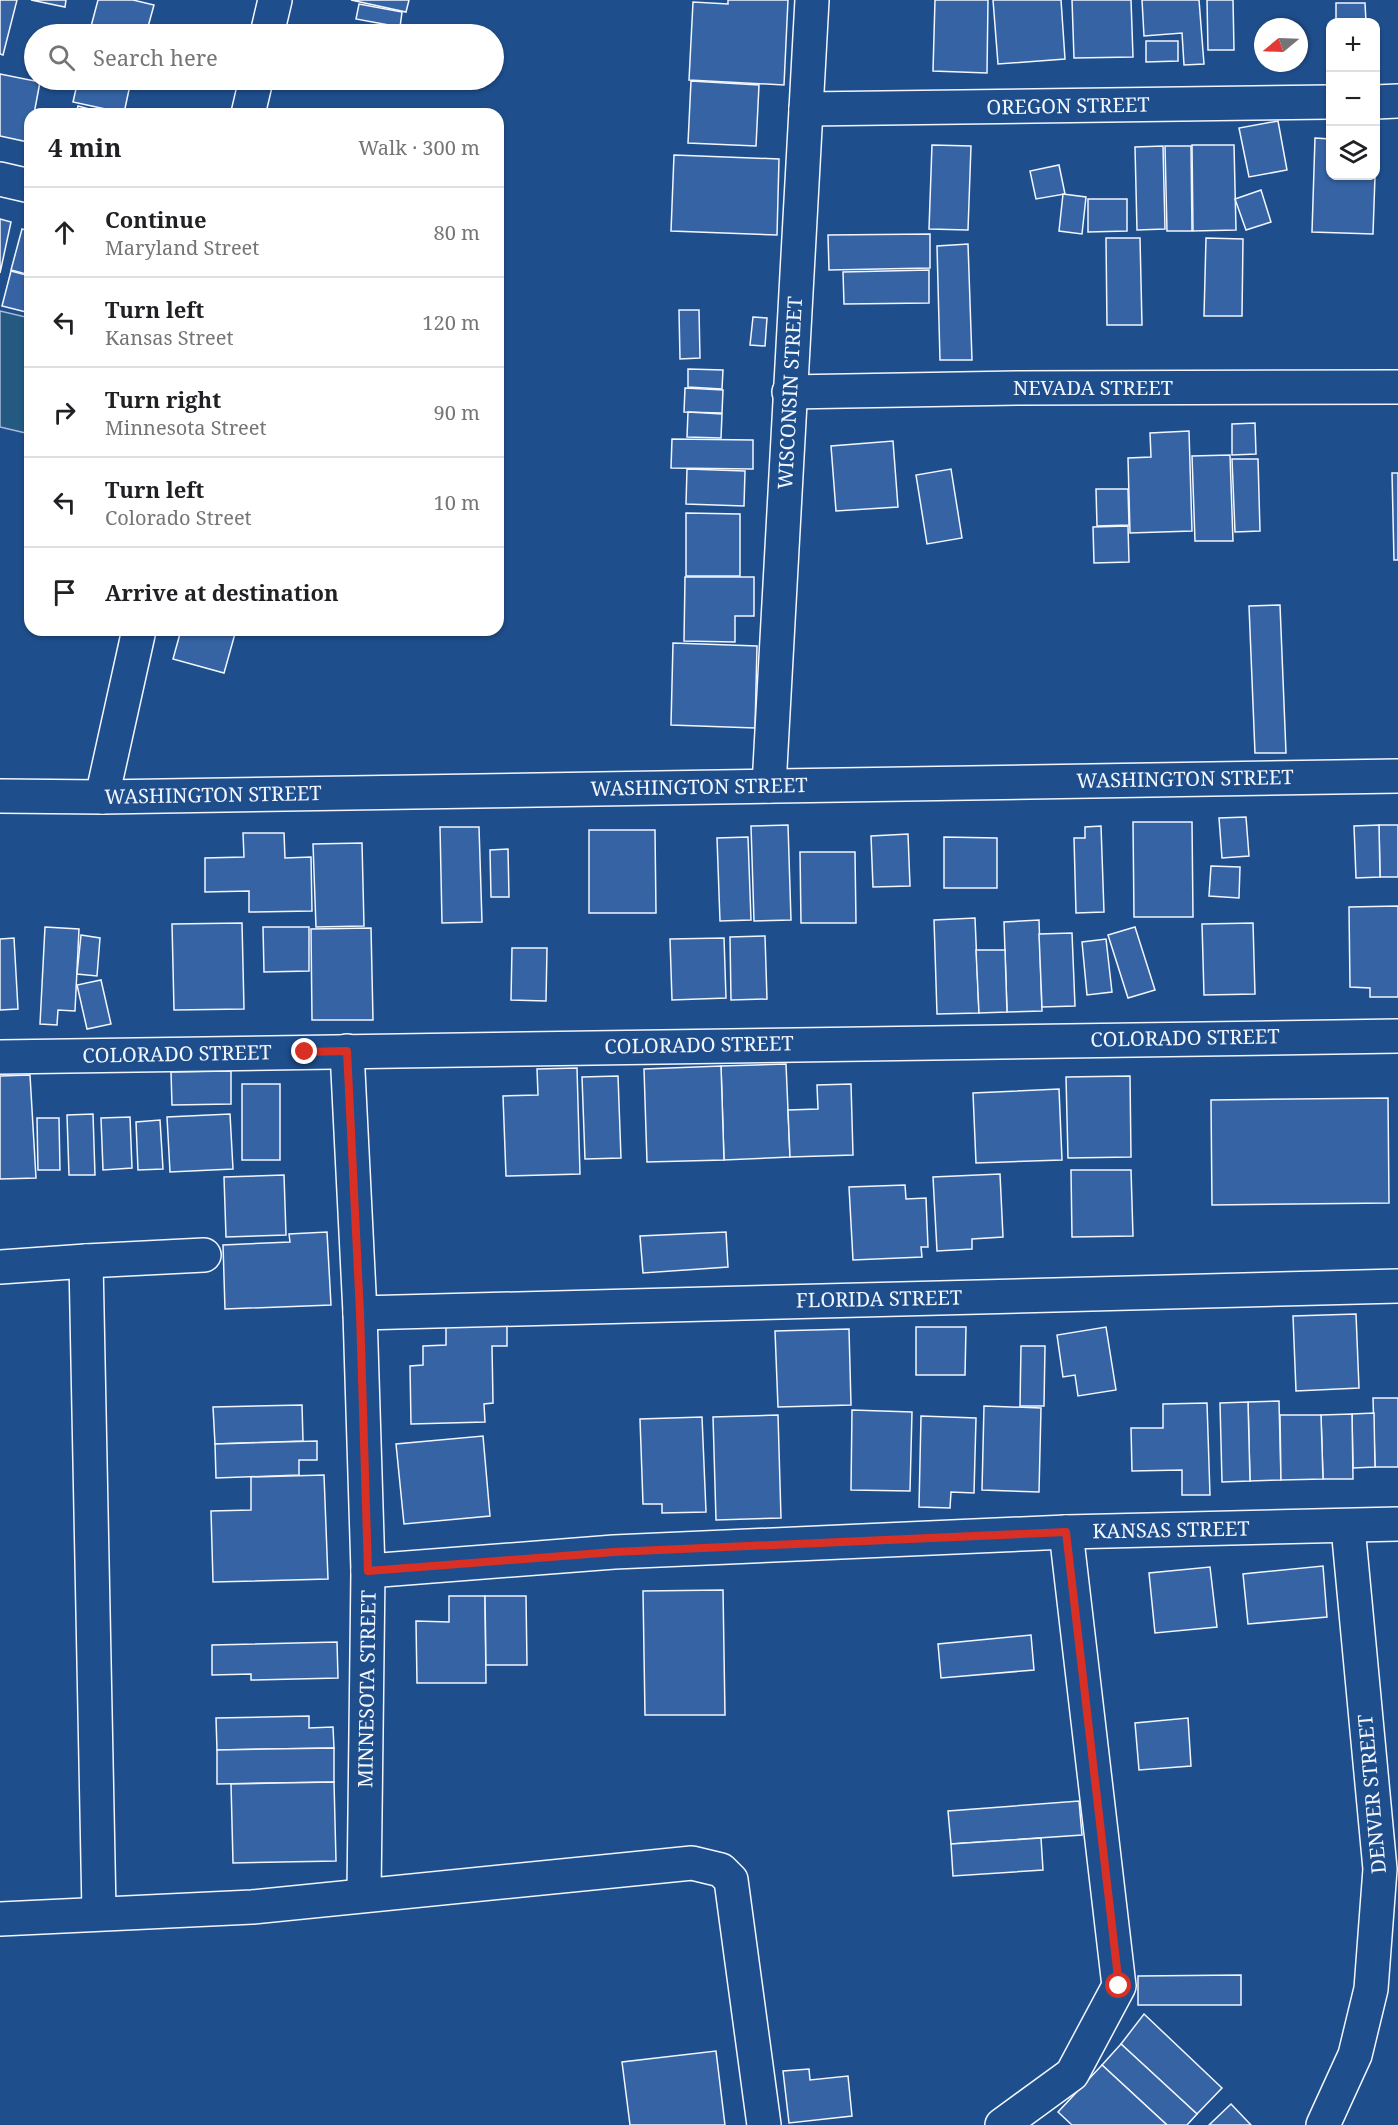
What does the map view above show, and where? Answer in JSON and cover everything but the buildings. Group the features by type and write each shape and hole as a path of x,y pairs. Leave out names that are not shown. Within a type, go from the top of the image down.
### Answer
{"street":[{"path":"269,24 274,0"},
{"name":"WISCONSIN STREET","path":"769,786 812,0"},
{"path":"250,108 254,90"},
{"path":"1380,102 1398,101"},
{"name":"OREGON STREET","path":"806,109 1326,102"},
{"path":"0,179 24,185"},
{"name":"NEVADA STREET","path":"789,392 1029,388 1398,387"},
{"path":"102,797 138,636"},
{"name":"WASHINGTON STREET","path":"0,796 102,797 1398,776"},
{"name":"COLORADO STREET","path":"0,1057 1398,1036"},
{"name":"MINNESOTA STREET","path":"347,1051 360,1313 368,1571 364,1894"},
{"path":"0,1267 204,1255"},
{"path":"86,1261 99,1912"},
{"name":"FLORIDA STREET","path":"360,1313 1398,1286"},
{"name":"KANSAS STREET","path":"368,1571 614,1552 1066,1532 1398,1524"},
{"name":"DENVER STREET","path":"1323,2125 1355,2055 1371,1989 1380,1869 1348,1527"},
{"path":"1002,2125 1072,2074 1119,1986 1066,1532"},
{"path":"0,1919 99,1912 252,1906 692,1863 721,1870 731,1880 764,2125"}],"shaded area":[{"path":"0,311 24,317 24,433 0,427"}],"route":[{"path":"305,1052 347,1051 360,1313 368,1571 614,1552 1066,1532 1119,1986"}]}
